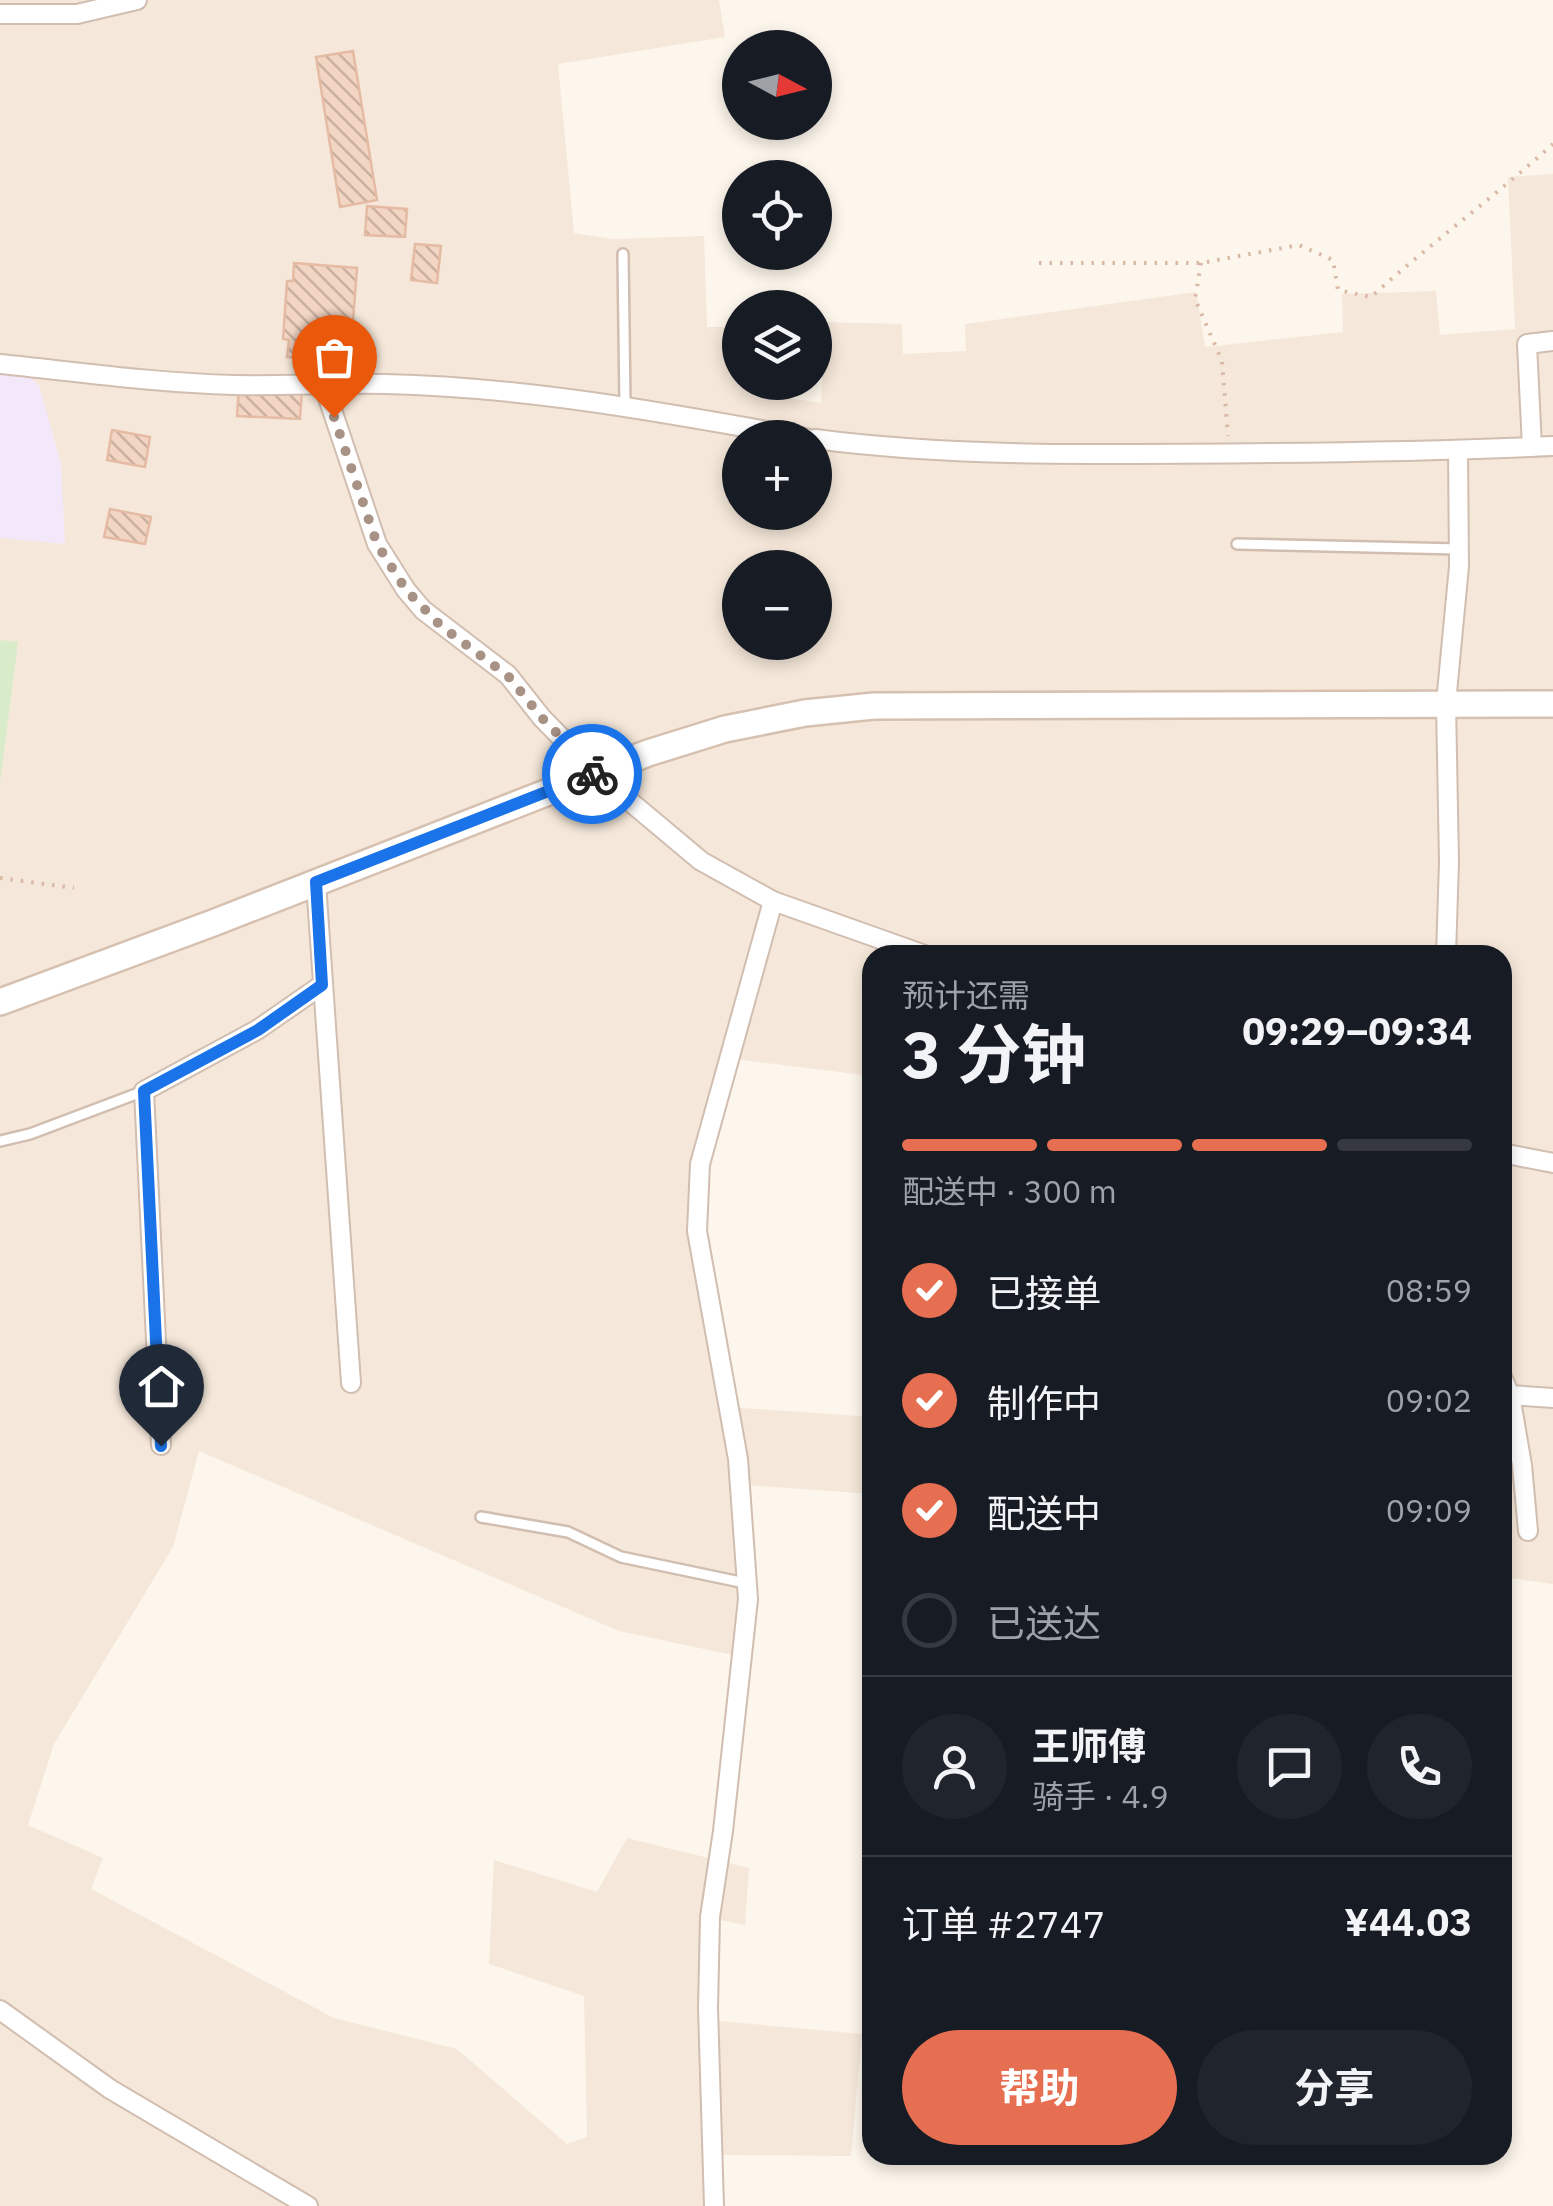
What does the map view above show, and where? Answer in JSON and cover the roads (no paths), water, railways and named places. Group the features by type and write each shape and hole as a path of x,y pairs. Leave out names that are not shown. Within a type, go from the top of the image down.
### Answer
{"main road":[{"path":"0,1002 648,753 725,730 806,713 874,706 1553,704"}],"street":[{"path":"0,14 68,7 108,8 137,0"},
{"path":"1532,448 1527,344 1553,340"},
{"path":"0,364 158,381 386,384 625,405 722,423"},
{"path":"324,386 377,544 406,590 441,626 508,676 542,718 596,773 676,842 728,877 773,900 898,945"},
{"path":"832,441 982,454 1229,456 1553,446"},
{"path":"1447,945 1446,703 1459,550 1458,450"},
{"path":"316,882 351,1383"},
{"path":"714,2206 707,1959 748,1584 738,1459 700,1252 696,1187 773,900"},
{"path":"161,1446 144,1091 258,1030 322,985"},
{"path":"1512,1155 1553,1163"},
{"path":"1512,1388 1553,1398"},
{"path":"1512,1416 1522,1465 1528,1531"},
{"path":"0,2010 110,2088 308,2206"}],"lane":[{"path":"623,254 625,405"},
{"path":"1236,544 1459,550"},
{"path":"0,1141 30,1134 144,1091"},
{"path":"481,1517 568,1532 621,1557 748,1584"}]}
